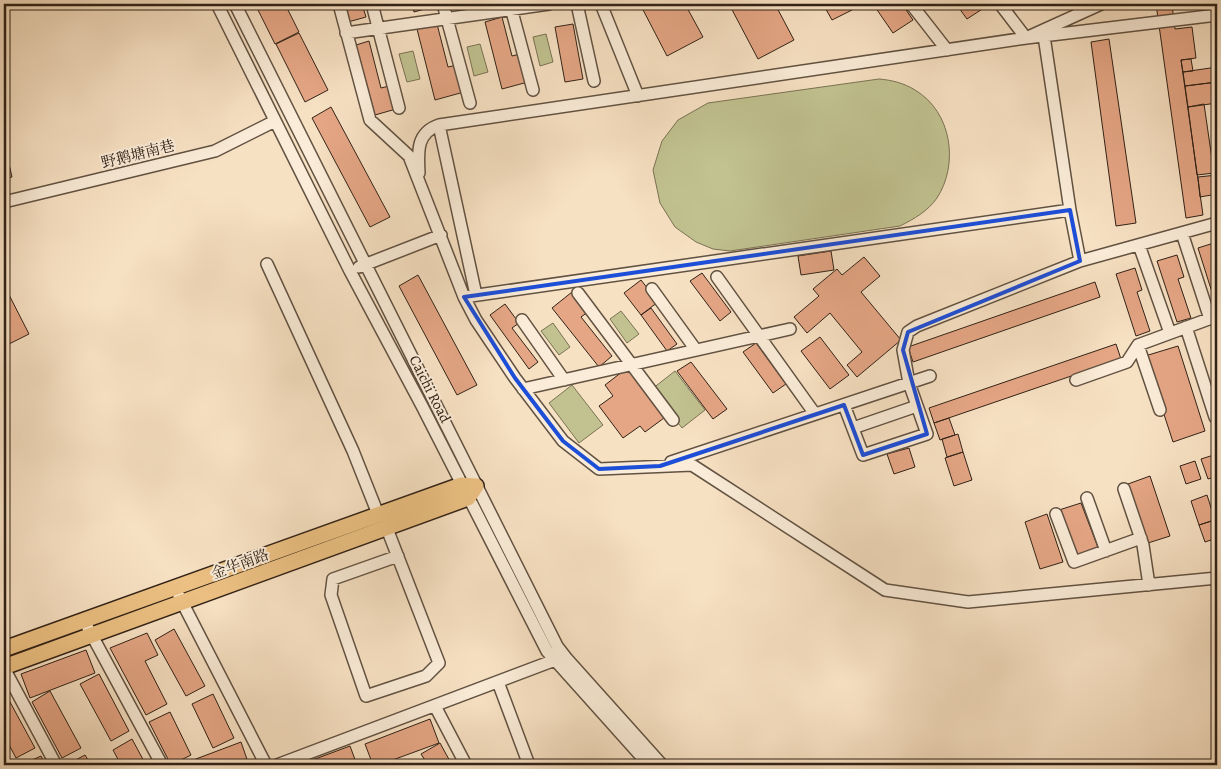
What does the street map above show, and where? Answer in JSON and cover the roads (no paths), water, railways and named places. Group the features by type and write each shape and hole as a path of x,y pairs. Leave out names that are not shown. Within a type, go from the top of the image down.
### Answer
{"main road":[{"name":"金华南路","path":"4,649 84,620 178,594 468,489"},
{"name":"金华南路","path":"4,667 92,634 178,594"}],"street":[{"name":"Caichi Road","path":"217,4 350,271 422,406 557,646 662,765"},
{"name":"Caichi Road","path":"235,4 365,264 468,489 547,652 649,765"},
{"path":"339,4 370,120 409,156 440,235 470,296"},
{"path":"372,4 399,108"},
{"path":"443,4 470,103"},
{"path":"346,33 447,19 511,6 549,4"},
{"path":"577,4 594,81"},
{"path":"601,4 638,96"},
{"path":"912,4 948,50"},
{"path":"1000,4 1026,38"},
{"path":"1026,38 1078,8 1101,4"},
{"path":"511,6 533,90"},
{"path":"419,182 418,156 421,138 429,129 439,125 1026,38 1217,15"},
{"path":"1044,36 1070,210 1080,261"},
{"name":"野鹅塘南巷","path":"4,202 215,151 275,121"},
{"path":"439,125 476,320 523,389 563,441 599,469 692,465 885,590 968,602 1217,578"},
{"path":"470,296 1070,210"},
{"path":"844,405 863,455 927,434 910,383 903,350 908,332 917,326 1080,261 1217,223"},
{"path":"1076,380 1127,362 1138,345 1214,318 1182,233"},
{"path":"350,271 440,235"},
{"path":"1139,245 1170,333"},
{"path":"267,264 353,451 398,556 439,663 426,676 366,696 331,595 333,580 398,556"},
{"path":"717,278 815,414"},
{"path":"652,289 696,350"},
{"path":"578,292 673,420"},
{"path":"522,320 564,380"},
{"path":"1186,327 1215,417 1217,416"},
{"path":"523,389 790,329"},
{"path":"1138,345 1160,410"},
{"path":"660,466 930,376"},
{"path":"853,428 918,406"},
{"path":"1124,489 1141,538 1149,584"},
{"path":"1086,498 1106,550"},
{"path":"1056,514 1074,562 1141,538"},
{"path":"178,594 266,765"},
{"path":"84,620 162,765"},
{"path":"277,765 555,660 567,659"},
{"path":"4,667 56,765"},
{"path":"498,682 529,765"},
{"path":"433,707 460,765"},
{"path":"433,707 466,765"}]}
